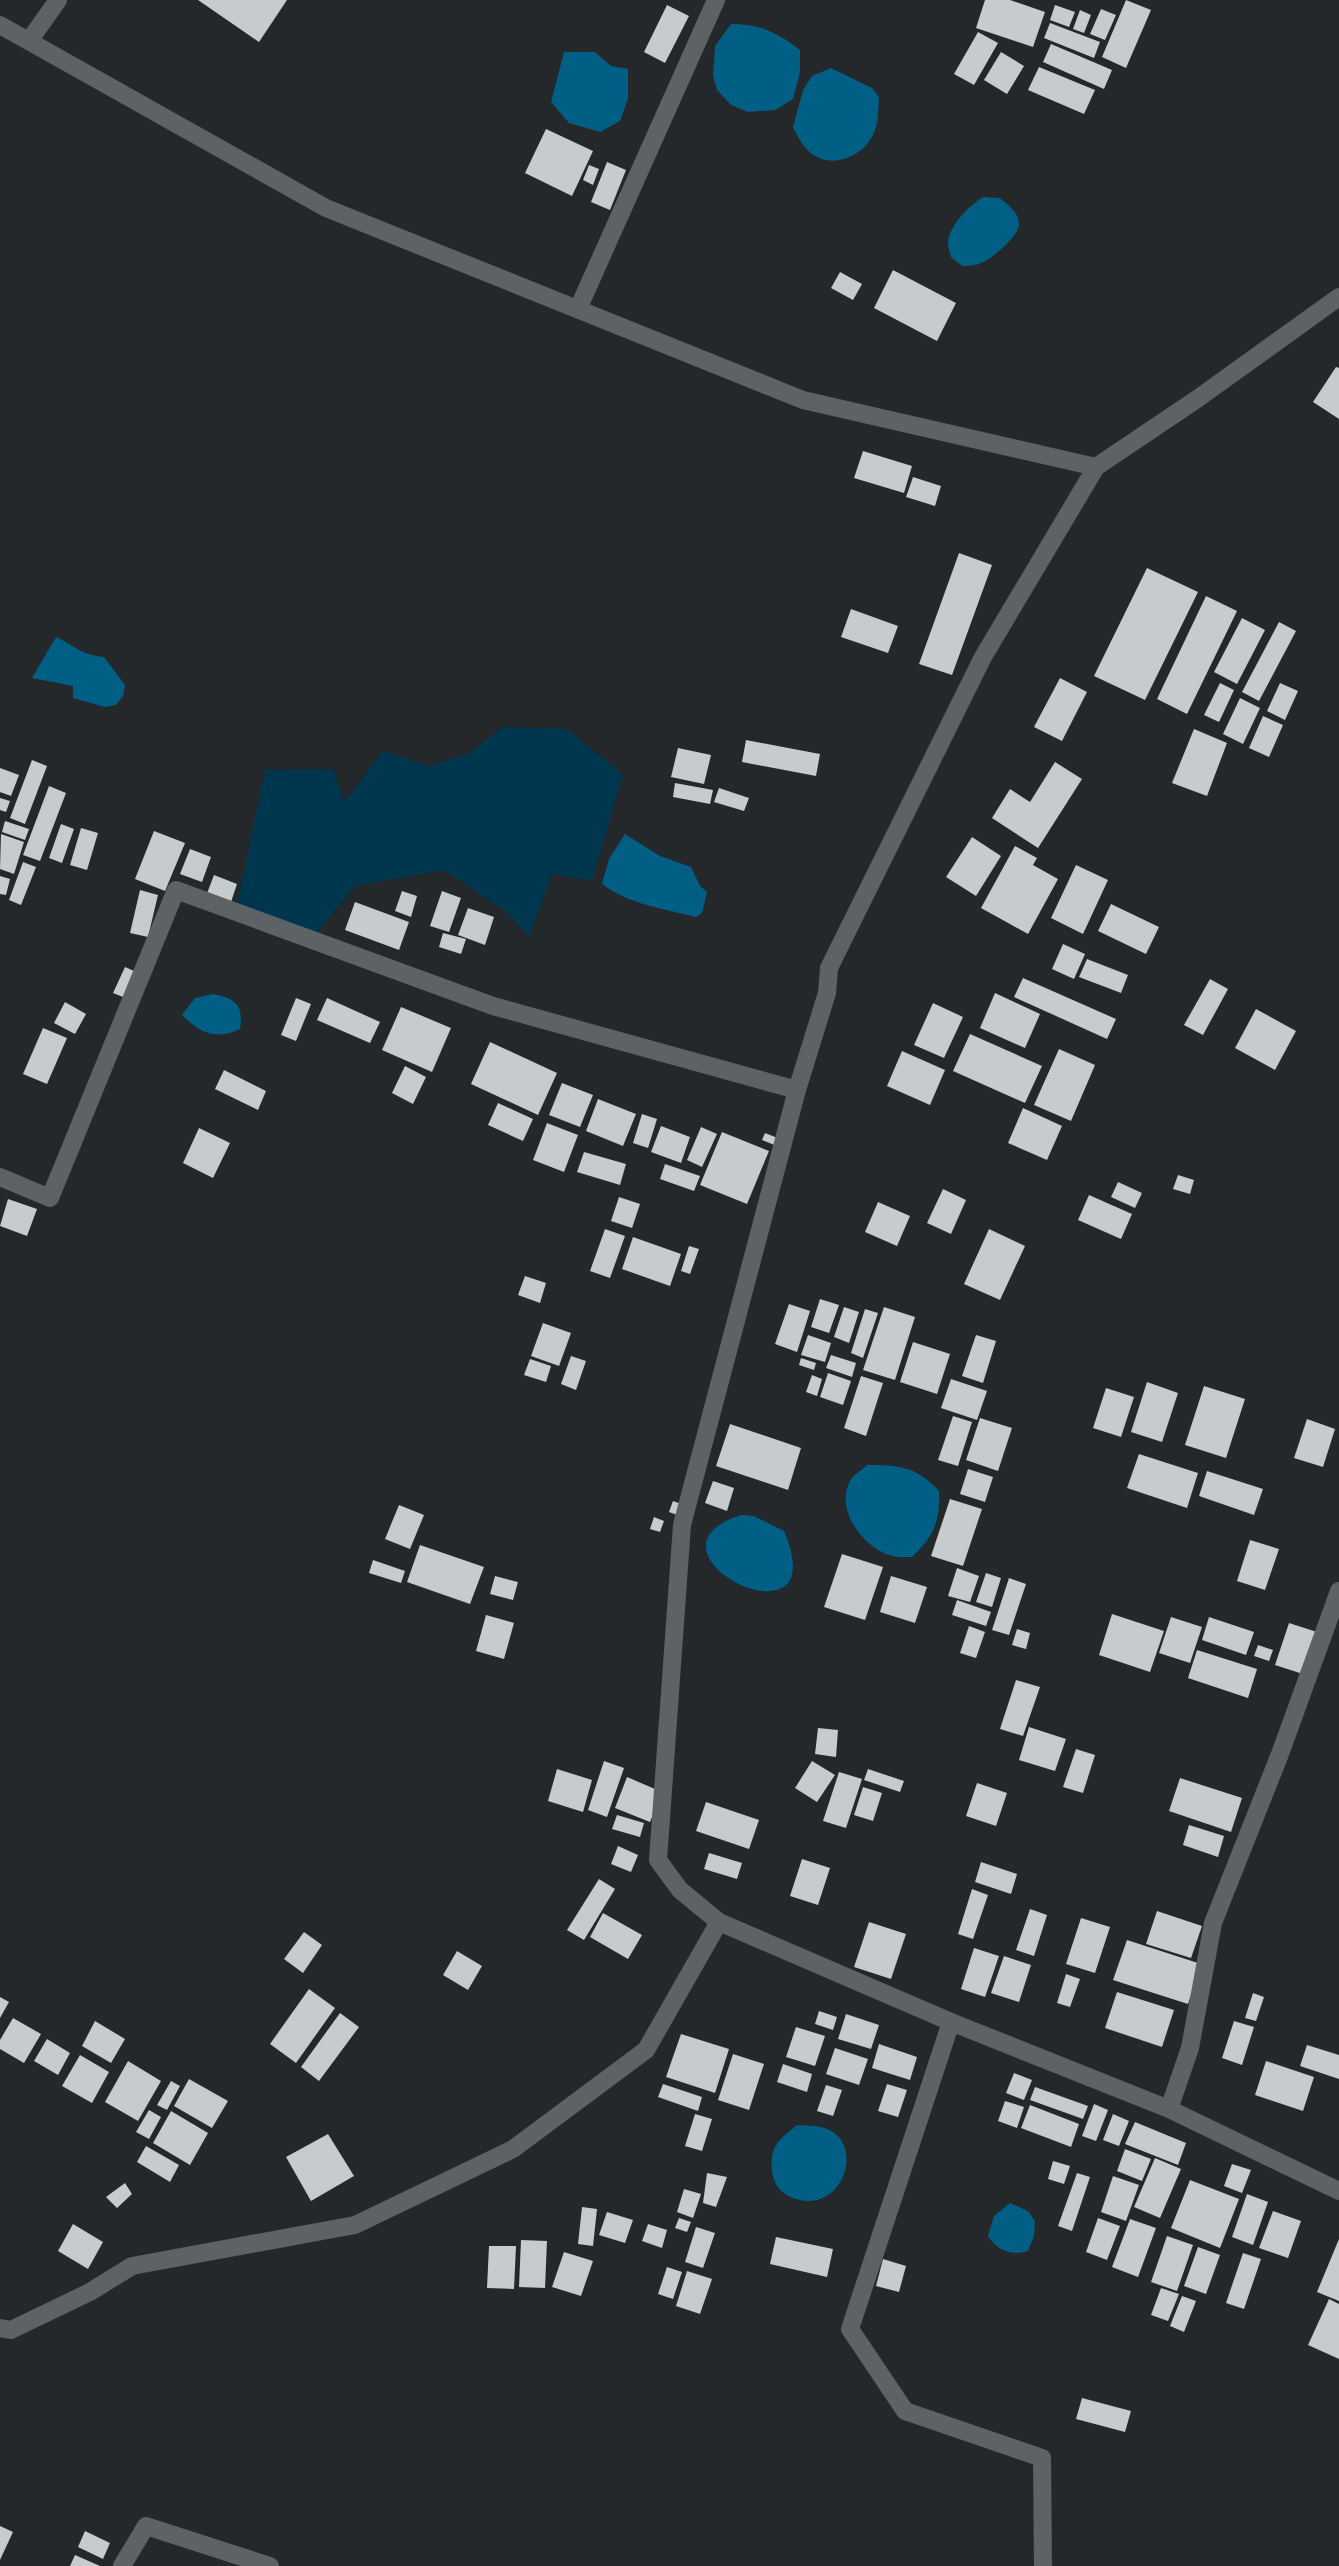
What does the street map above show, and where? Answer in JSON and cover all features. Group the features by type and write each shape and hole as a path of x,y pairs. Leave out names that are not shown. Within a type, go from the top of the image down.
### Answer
{"street":[{"path":"29,41 58,0"},
{"path":"578,309 716,0"},
{"path":"0,25 326,208 803,399 1096,467"},
{"path":"1339,297 1197,399 1096,467 983,657 829,968 827,993 797,1090 682,1525 658,1860 680,1890 719,1923 951,2022 1169,2109 1339,2191"},
{"path":"0,1177 50,1198 176,890 493,1006 797,1090"},
{"path":"1169,2109 1190,2048 1213,1923 1280,1754 1339,1591"},
{"path":"0,2328 11,2330 90,2292 132,2266 355,2225 513,2149 646,2050 719,1923"},
{"path":"951,2022 850,2330 904,2411 1042,2458 1043,2566"},
{"path":"122,2566 146,2526 270,2566"}],"shaded area":[{"path":"731,24 768,30 800,50 800,72 793,99 775,110 748,112 731,105 717,90 713,76 715,46"},
{"path":"564,52 595,52 611,66 628,69 628,99 620,121 600,132 569,123 551,102"},
{"path":"831,68 872,88 879,97 875,130 866,146 851,156 833,161 824,160 811,153 793,127 803,90 812,76"},
{"path":"983,197 1000,198 1010,206 1019,220 1018,229 1004,246 986,261 976,265 962,266 951,257 948,245 949,236 961,217"},
{"path":"56,637 84,652 104,657 125,685 123,696 116,705 105,707 73,698 73,686 32,678"},
{"path":"502,727 567,729 623,774 592,881 552,874 529,937 505,911 444,870 355,886 314,936 237,904 265,770 333,769 345,802 383,751 429,766 470,753"},
{"path":"625,834 660,856 691,867 700,886 707,892 702,913 696,917 647,905 612,891 602,884 609,859"},
{"path":"213,994 227,998 236,1004 241,1014 240,1029 223,1034 208,1033 182,1015 195,998"},
{"path":"867,1465 898,1467 915,1472 923,1476 939,1491 937,1520 934,1528 926,1542 912,1557 894,1557 879,1550 869,1544 854,1525 846,1503 846,1492 851,1479"},
{"path":"741,1515 754,1516 784,1531 793,1568 784,1587 764,1591 739,1584 718,1570 706,1551 712,1531"},
{"path":"797,2125 825,2128 842,2141 846,2153 846,2166 842,2179 834,2190 823,2198 809,2201 793,2198 781,2191 774,2180 772,2162 774,2149 781,2139"},
{"path":"1010,2203 1028,2211 1035,2221 1034,2236 1028,2251 1016,2253 1005,2251 988,2236 994,2216"}],"building":[{"path":"198,0 287,0 259,42"},
{"path":"985,0 1010,0 1045,12 1033,47 976,28"},
{"path":"1126,0 1151,10 1126,68 1102,57"},
{"path":"667,5 689,16 665,63 644,52"},
{"path":"1055,5 1075,12 1069,27 1050,20"},
{"path":"1101,9 1116,15 1105,40 1090,34"},
{"path":"1080,10 1091,15 1084,33 1073,29"},
{"path":"1050,23 1100,42 1094,58 1044,38"},
{"path":"978,32 998,43 974,85 954,74"},
{"path":"1051,44 1112,70 1104,89 1043,62"},
{"path":"1001,52 1024,66 1007,94 984,80"},
{"path":"1039,67 1095,90 1084,114 1028,90"},
{"path":"546,129 593,151 572,196 525,173"},
{"path":"607,162 626,170 610,210 591,202"},
{"path":"589,165 599,169 593,185 583,180"},
{"path":"893,270 956,303 937,341 874,308"},
{"path":"840,272 862,284 853,300 831,288"},
{"path":"1336,367 1339,368 1339,419 1313,402"},
{"path":"863,451 912,466 904,493 854,478"},
{"path":"913,477 941,486 935,506 906,497"},
{"path":"959,553 992,565 952,675 919,664"},
{"path":"1147,568 1198,592 1145,700 1094,676"},
{"path":"1206,596 1237,611 1187,714 1157,699"},
{"path":"851,609 898,626 888,653 841,637"},
{"path":"1242,618 1265,630 1237,684 1214,672"},
{"path":"1279,622 1296,631 1259,701 1242,692"},
{"path":"1060,678 1087,692 1062,741 1034,727"},
{"path":"1220,683 1234,690 1219,722 1204,715"},
{"path":"1280,683 1298,691 1285,720 1267,711"},
{"path":"1240,698 1260,708 1243,744 1223,734"},
{"path":"1263,716 1283,725 1269,757 1249,748"},
{"path":"1194,729 1227,743 1207,796 1172,783"},
{"path":"746,740 820,754 816,776 742,762"},
{"path":"678,748 711,755 704,784 671,777"},
{"path":"32,760 47,766 25,824 10,818"},
{"path":"1055,762 1082,779 1038,848 992,818 1010,789 1030,802"},
{"path":"0,768 19,775 11,796 0,792"},
{"path":"675,783 713,790 710,804 673,797"},
{"path":"49,786 66,793 40,861 23,855"},
{"path":"719,788 749,798 744,811 714,802"},
{"path":"0,798 10,801 6,812 0,810"},
{"path":"5,821 29,829 25,840 2,832"},
{"path":"61,824 74,829 62,863 49,858"},
{"path":"81,828 98,833 87,870 70,865"},
{"path":"154,831 185,843 165,891 135,879"},
{"path":"1,834 24,842 14,874 0,869"},
{"path":"972,837 1001,856 976,896 946,877"},
{"path":"1015,846 1037,858 1033,865 1058,879 1028,934 981,908"},
{"path":"190,849 211,857 202,882 180,874"},
{"path":"23,862 36,867 21,905 9,900"},
{"path":"1076,865 1108,880 1083,934 1051,918"},
{"path":"214,875 237,884 230,905 206,896"},
{"path":"0,876 10,879 6,895 0,894"},
{"path":"140,890 158,895 148,937 130,933"},
{"path":"402,891 417,896 411,917 395,911"},
{"path":"442,891 461,898 449,932 430,926"},
{"path":"355,902 409,922 399,950 345,930"},
{"path":"1111,904 1159,927 1146,954 1098,931"},
{"path":"468,908 494,917 485,945 458,935"},
{"path":"443,933 466,939 461,954 439,947"},
{"path":"1063,944 1085,954 1074,979 1052,969"},
{"path":"1087,959 1128,975 1121,993 1079,977"},
{"path":"125,967 134,971 123,997 113,993"},
{"path":"1023,978 1116,1019 1107,1039 1014,997"},
{"path":"1210,979 1228,989 1203,1035 1184,1025"},
{"path":"995,993 1040,1014 1025,1048 980,1028"},
{"path":"296,998 311,1004 296,1041 281,1035"},
{"path":"327,998 380,1022 370,1043 317,1020"},
{"path":"65,1002 86,1014 75,1034 54,1023"},
{"path":"933,1003 963,1017 944,1058 914,1045"},
{"path":"401,1007 451,1028 432,1072 382,1050"},
{"path":"1256,1009 1296,1031 1275,1070 1235,1048"},
{"path":"43,1028 67,1038 47,1084 23,1074"},
{"path":"970,1034 1042,1066 1025,1103 953,1071"},
{"path":"490,1042 557,1073 538,1115 471,1084"},
{"path":"1059,1049 1095,1065 1071,1121 1034,1105"},
{"path":"902,1051 945,1070 930,1105 887,1086"},
{"path":"405,1066 426,1077 413,1104 392,1093"},
{"path":"224,1070 266,1091 258,1110 215,1089"},
{"path":"562,1083 593,1095 580,1127 549,1115"},
{"path":"598,1099 636,1114 623,1146 586,1131"},
{"path":"498,1103 533,1119 523,1141 488,1125"},
{"path":"1023,1108 1062,1126 1047,1160 1008,1143"},
{"path":"642,1114 657,1119 648,1148 633,1143"},
{"path":"547,1123 578,1135 564,1172 533,1160"},
{"path":"661,1126 690,1137 681,1163 651,1152"},
{"path":"701,1127 717,1134 702,1167 687,1160"},
{"path":"199,1128 230,1143 213,1178 183,1163"},
{"path":"722,1132 769,1151 747,1204 700,1185"},
{"path":"765,1133 780,1139 777,1146 762,1140"},
{"path":"584,1152 626,1164 620,1185 577,1172"},
{"path":"665,1164 700,1176 694,1191 660,1179"},
{"path":"1178,1175 1194,1180 1190,1194 1173,1189"},
{"path":"1118,1182 1142,1193 1135,1208 1111,1197"},
{"path":"943,1189 966,1200 951,1234 927,1223"},
{"path":"1089,1195 1132,1214 1121,1239 1078,1220"},
{"path":"619,1197 640,1204 632,1228 611,1221"},
{"path":"8,1199 37,1209 27,1236 0,1226"},
{"path":"878,1202 910,1216 897,1246 865,1232"},
{"path":"605,1229 625,1236 610,1278 590,1271"},
{"path":"989,1229 1025,1246 1000,1300 964,1284"},
{"path":"633,1237 681,1254 670,1286 622,1269"},
{"path":"689,1246 699,1249 690,1274 681,1271"},
{"path":"525,1276 546,1283 540,1303 518,1295"},
{"path":"820,1299 839,1305 829,1333 811,1327"},
{"path":"789,1304 810,1311 797,1352 775,1344"},
{"path":"844,1307 859,1312 849,1343 834,1337"},
{"path":"884,1307 915,1317 895,1380 863,1370"},
{"path":"865,1309 878,1313 863,1358 851,1353"},
{"path":"543,1323 571,1333 559,1366 531,1356"},
{"path":"808,1335 831,1343 825,1362 801,1355"},
{"path":"976,1335 996,1341 983,1383 962,1376"},
{"path":"913,1342 950,1354 937,1394 900,1382"},
{"path":"831,1355 856,1363 852,1377 826,1368"},
{"path":"571,1356 586,1361 576,1390 561,1384"},
{"path":"801,1358 816,1363 814,1370 799,1365"},
{"path":"530,1359 551,1366 546,1382 524,1375"},
{"path":"828,1373 851,1381 843,1405 820,1397"},
{"path":"812,1375 822,1379 817,1396 806,1392"},
{"path":"861,1376 883,1383 866,1436 844,1428"},
{"path":"951,1379 987,1391 977,1420 941,1408"},
{"path":"1147,1382 1178,1393 1162,1442 1131,1432"},
{"path":"1204,1386 1245,1399 1226,1458 1185,1445"},
{"path":"1106,1388 1134,1397 1121,1437 1093,1428"},
{"path":"953,1416 972,1422 958,1466 938,1460"},
{"path":"980,1418 1012,1428 998,1471 966,1460"},
{"path":"1307,1419 1335,1429 1323,1467 1294,1458"},
{"path":"730,1424 801,1448 788,1490 716,1466"},
{"path":"1139,1454 1198,1473 1187,1508 1127,1488"},
{"path":"968,1469 993,1477 985,1502 960,1494"},
{"path":"1207,1471 1263,1489 1254,1515 1199,1496"},
{"path":"713,1481 734,1488 727,1511 705,1503"},
{"path":"950,1499 982,1509 963,1566 931,1556"},
{"path":"673,1501 684,1505 680,1516 669,1512"},
{"path":"399,1505 424,1515 410,1549 385,1539"},
{"path":"654,1517 664,1521 660,1532 650,1529"},
{"path":"1250,1540 1279,1549 1265,1590 1237,1581"},
{"path":"420,1545 484,1567 470,1604 407,1582"},
{"path":"842,1554 883,1567 865,1620 824,1607"},
{"path":"373,1560 405,1571 401,1583 369,1573"},
{"path":"957,1568 979,1576 970,1602 948,1596"},
{"path":"986,1573 1001,1578 992,1607 976,1602"},
{"path":"495,1576 518,1582 513,1600 490,1594"},
{"path":"891,1576 927,1587 915,1623 880,1612"},
{"path":"1009,1578 1026,1584 1009,1635 992,1630"},
{"path":"957,1600 991,1612 986,1626 952,1615"},
{"path":"1112,1614 1164,1631 1150,1672 1099,1655"},
{"path":"486,1615 514,1623 504,1659 476,1651"},
{"path":"1171,1617 1202,1627 1190,1663 1159,1653"},
{"path":"1209,1617 1254,1632 1246,1655 1202,1640"},
{"path":"1289,1623 1320,1633 1306,1675 1275,1665"},
{"path":"969,1626 985,1632 976,1658 960,1653"},
{"path":"1017,1629 1030,1633 1026,1649 1012,1645"},
{"path":"1258,1645 1273,1650 1269,1661 1254,1656"},
{"path":"1197,1650 1257,1669 1248,1698 1188,1678"},
{"path":"1016,1680 1040,1687 1023,1736 1000,1729"},
{"path":"1029,1727 1066,1739 1055,1771 1019,1760"},
{"path":"818,1728 838,1730 836,1757 815,1754"},
{"path":"1076,1749 1095,1755 1083,1793 1063,1787"},
{"path":"604,1761 624,1768 607,1817 588,1810"},
{"path":"812,1761 835,1775 817,1802 795,1788"},
{"path":"557,1769 592,1780 583,1812 548,1801"},
{"path":"868,1769 904,1781 900,1792 864,1780"},
{"path":"839,1772 862,1779 846,1828 823,1821"},
{"path":"627,1777 662,1792 650,1822 615,1808"},
{"path":"1180,1778 1242,1798 1231,1832 1169,1811"},
{"path":"977,1783 1007,1793 996,1826 966,1816"},
{"path":"863,1787 882,1793 873,1821 854,1815"},
{"path":"706,1802 759,1820 749,1849 696,1831"},
{"path":"617,1815 644,1823 640,1837 612,1829"},
{"path":"1189,1825 1224,1836 1218,1857 1183,1845"},
{"path":"618,1846 638,1855 631,1872 611,1864"},
{"path":"709,1853 742,1863 737,1879 704,1869"},
{"path":"802,1859 830,1868 818,1905 790,1896"},
{"path":"981,1862 1017,1874 1011,1894 975,1882"},
{"path":"599,1879 615,1889 584,1940 567,1930"},
{"path":"972,1889 988,1895 973,1939 958,1934"},
{"path":"1030,1909 1047,1915 1034,1956 1016,1950"},
{"path":"1157,1911 1202,1926 1191,1958 1146,1944"},
{"path":"603,1913 642,1935 628,1959 590,1937"},
{"path":"1081,1918 1110,1927 1095,1973 1066,1964"},
{"path":"869,1922 906,1934 891,1979 854,1967"},
{"path":"304,1932 322,1945 303,1973 284,1959"},
{"path":"1127,1940 1201,1964 1188,2004 1113,1980"},
{"path":"974,1948 999,1956 985,1997 961,1989"},
{"path":"457,1951 482,1966 468,1990 443,1975"},
{"path":"1004,1956 1031,1965 1019,2002 991,1993"},
{"path":"1066,1974 1080,1979 1070,2007 1057,2003"},
{"path":"309,1989 335,2008 296,2063 270,2044"},
{"path":"1117,1992 1174,2010 1162,2047 1105,2028"},
{"path":"1253,1993 1264,1997 1256,2021 1245,2018"},
{"path":"0,1997 9,2002 0,2018"},
{"path":"819,2011 837,2017 833,2030 815,2024"},
{"path":"340,2013 359,2027 319,2081 301,2067"},
{"path":"846,2014 879,2025 871,2049 838,2039"},
{"path":"13,2018 41,2034 24,2063 0,2049 0,2040"},
{"path":"95,2021 125,2039 111,2063 82,2046"},
{"path":"1234,2021 1254,2027 1242,2065 1222,2058"},
{"path":"796,2027 825,2036 815,2066 786,2057"},
{"path":"681,2034 729,2049 715,2093 666,2077"},
{"path":"47,2039 70,2053 58,2075 34,2061"},
{"path":"879,2044 917,2057 910,2080 872,2068"},
{"path":"1307,2045 1339,2055 1339,2079 1300,2066"},
{"path":"835,2048 868,2059 859,2085 826,2074"},
{"path":"733,2054 764,2064 749,2110 718,2100"},
{"path":"80,2055 109,2072 92,2103 62,2086"},
{"path":"128,2061 161,2081 138,2121 105,2102"},
{"path":"1266,2061 1314,2077 1303,2111 1255,2095"},
{"path":"783,2064 812,2074 807,2092 777,2082"},
{"path":"1014,2073 1032,2080 1024,2100 1006,2093"},
{"path":"189,2079 228,2101 212,2128 174,2106"},
{"path":"171,2081 180,2086 167,2110 157,2105"},
{"path":"663,2084 702,2097 698,2111 658,2097"},
{"path":"887,2084 907,2090 898,2117 878,2111"},
{"path":"826,2085 842,2090 833,2116 817,2111"},
{"path":"1035,2087 1088,2106 1083,2119 1030,2100"},
{"path":"1005,2101 1024,2107 1017,2128 998,2121"},
{"path":"1094,2104 1108,2110 1096,2141 1082,2136"},
{"path":"1030,2105 1079,2124 1071,2147 1021,2128"},
{"path":"149,2110 161,2117 149,2139 136,2132"},
{"path":"171,2111 208,2133 190,2165 153,2143"},
{"path":"695,2114 712,2119 702,2151 685,2146"},
{"path":"1113,2114 1129,2121 1119,2146 1103,2140"},
{"path":"1135,2122 1186,2143 1178,2165 1125,2144"},
{"path":"328,2134 354,2176 311,2201 286,2157"},
{"path":"146,2146 179,2165 170,2182 137,2162"},
{"path":"1125,2149 1151,2159 1142,2181 1117,2171"},
{"path":"1155,2158 1181,2169 1160,2218 1134,2207"},
{"path":"1053,2161 1070,2166 1064,2184 1048,2179"},
{"path":"1232,2164 1251,2170 1242,2193 1224,2186"},
{"path":"707,2173 727,2177 716,2207 703,2203"},
{"path":"1077,2173 1090,2177 1072,2231 1058,2226"},
{"path":"1113,2176 1139,2185 1126,2221 1101,2212"},
{"path":"1190,2180 1239,2199 1220,2248 1171,2228"},
{"path":"125,2183 132,2194 117,2208 106,2197"},
{"path":"684,2189 701,2194 693,2218 677,2212"},
{"path":"1247,2194 1268,2202 1253,2245 1232,2237"},
{"path":"582,2207 597,2209 593,2246 578,2244"},
{"path":"1273,2211 1301,2221 1288,2258 1259,2248"},
{"path":"607,2212 633,2220 625,2243 599,2235"},
{"path":"679,2218 691,2222 687,2232 675,2228"},
{"path":"1098,2218 1120,2226 1107,2260 1086,2252"},
{"path":"1130,2219 1156,2228 1138,2277 1112,2267"},
{"path":"73,2224 103,2242 88,2269 58,2251"},
{"path":"648,2224 667,2230 662,2248 642,2241"},
{"path":"696,2227 715,2233 703,2268 685,2262"},
{"path":"1167,2236 1193,2245 1177,2291 1151,2282"},
{"path":"776,2237 833,2249 827,2277 770,2264"},
{"path":"1339,2239 1339,2301 1317,2292"},
{"path":"521,2240 547,2241 545,2288 519,2287"},
{"path":"489,2246 516,2246 514,2289 487,2288"},
{"path":"1198,2247 1220,2255 1206,2294 1184,2286"},
{"path":"564,2252 593,2261 581,2296 552,2287"},
{"path":"1243,2253 1261,2259 1244,2309 1226,2303"},
{"path":"883,2259 906,2266 899,2292 876,2286"},
{"path":"667,2267 682,2272 673,2299 658,2294"},
{"path":"687,2271 712,2279 700,2314 676,2306"},
{"path":"1161,2288 1179,2294 1168,2321 1151,2315"},
{"path":"1182,2296 1196,2301 1184,2332 1170,2326"},
{"path":"1329,2299 1339,2304 1339,2359 1308,2345"},
{"path":"1082,2398 1131,2411 1125,2432 1076,2419"},
{"path":"0,2526 13,2532 0,2560"},
{"path":"85,2531 110,2543 103,2559 78,2547"},
{"path":"75,2555 100,2566 70,2566"}]}
